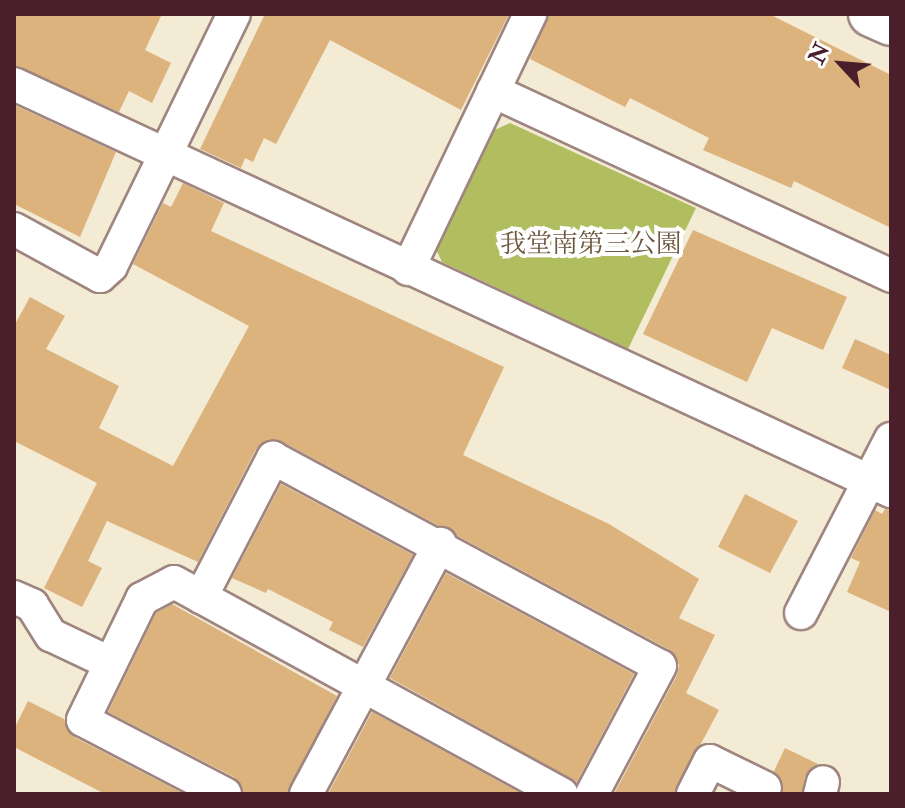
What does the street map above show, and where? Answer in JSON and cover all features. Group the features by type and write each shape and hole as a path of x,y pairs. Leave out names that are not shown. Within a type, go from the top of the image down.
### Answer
{"street":[{"path":"14,229 100,276 111,266 234,14"},
{"path":"408,269 530,14"},
{"path":"871,14 891,23"},
{"path":"14,84 881,486"},
{"path":"493,91 891,276"},
{"path":"801,613 881,486 891,439"},
{"path":"201,597 273,458 440,544 660,666 592,794"},
{"path":"306,794 440,544"},
{"path":"225,794 83,720 142,599 174,582 562,794"},
{"path":"14,597 32,605 51,635 110,663"},
{"path":"693,794 710,761 765,788"}],"green space":[{"name":"我堂南第三公園","path":"510,123 696,208 628,349 442,262 434,245 490,132"}],"building":[{"path":"14,14 162,14 145,50 171,63 152,103 129,91 119,112 14,65"},
{"path":"265,14 509,14 461,110 330,40 276,144 264,138 253,162 245,158 241,168 200,149"},
{"path":"549,14 769,14 891,75 891,228 794,181 791,188 703,150 709,138 630,98 625,107 530,59"},
{"path":"14,105 116,152 80,237 14,204"},
{"path":"183,183 224,203 211,231 504,367 463,455 609,524 699,579 679,618 715,635 686,693 719,710 674,794 614,794 677,675 679,665 670,650 281,441 264,442 256,449 198,562 107,521 88,561 102,568 82,607 44,588 97,483 14,441 14,326 30,297 65,316 46,349 119,386 99,428 173,466 249,326 133,264 163,203 171,207"},
{"path":"693,230 847,297 823,350 772,328 747,382 643,334"},
{"path":"855,339 891,355 891,390 842,368"},
{"path":"281,484 413,555 363,647 329,630 333,622 268,589 266,593 232,578"},
{"path":"745,494 798,521 770,573 718,547"},
{"path":"885,509 891,510 891,612 847,592 860,562 851,558 875,510 882,514"},
{"path":"446,573 634,674 577,782 390,678"},
{"path":"172,604 337,696 287,794 244,794 234,777 108,712 156,613"},
{"path":"28,701 64,719 74,737 184,794 105,794 14,747 14,729"},
{"path":"372,712 522,794 328,794"},
{"path":"785,748 818,764 805,777 802,794 783,794 781,778 774,771"}]}
